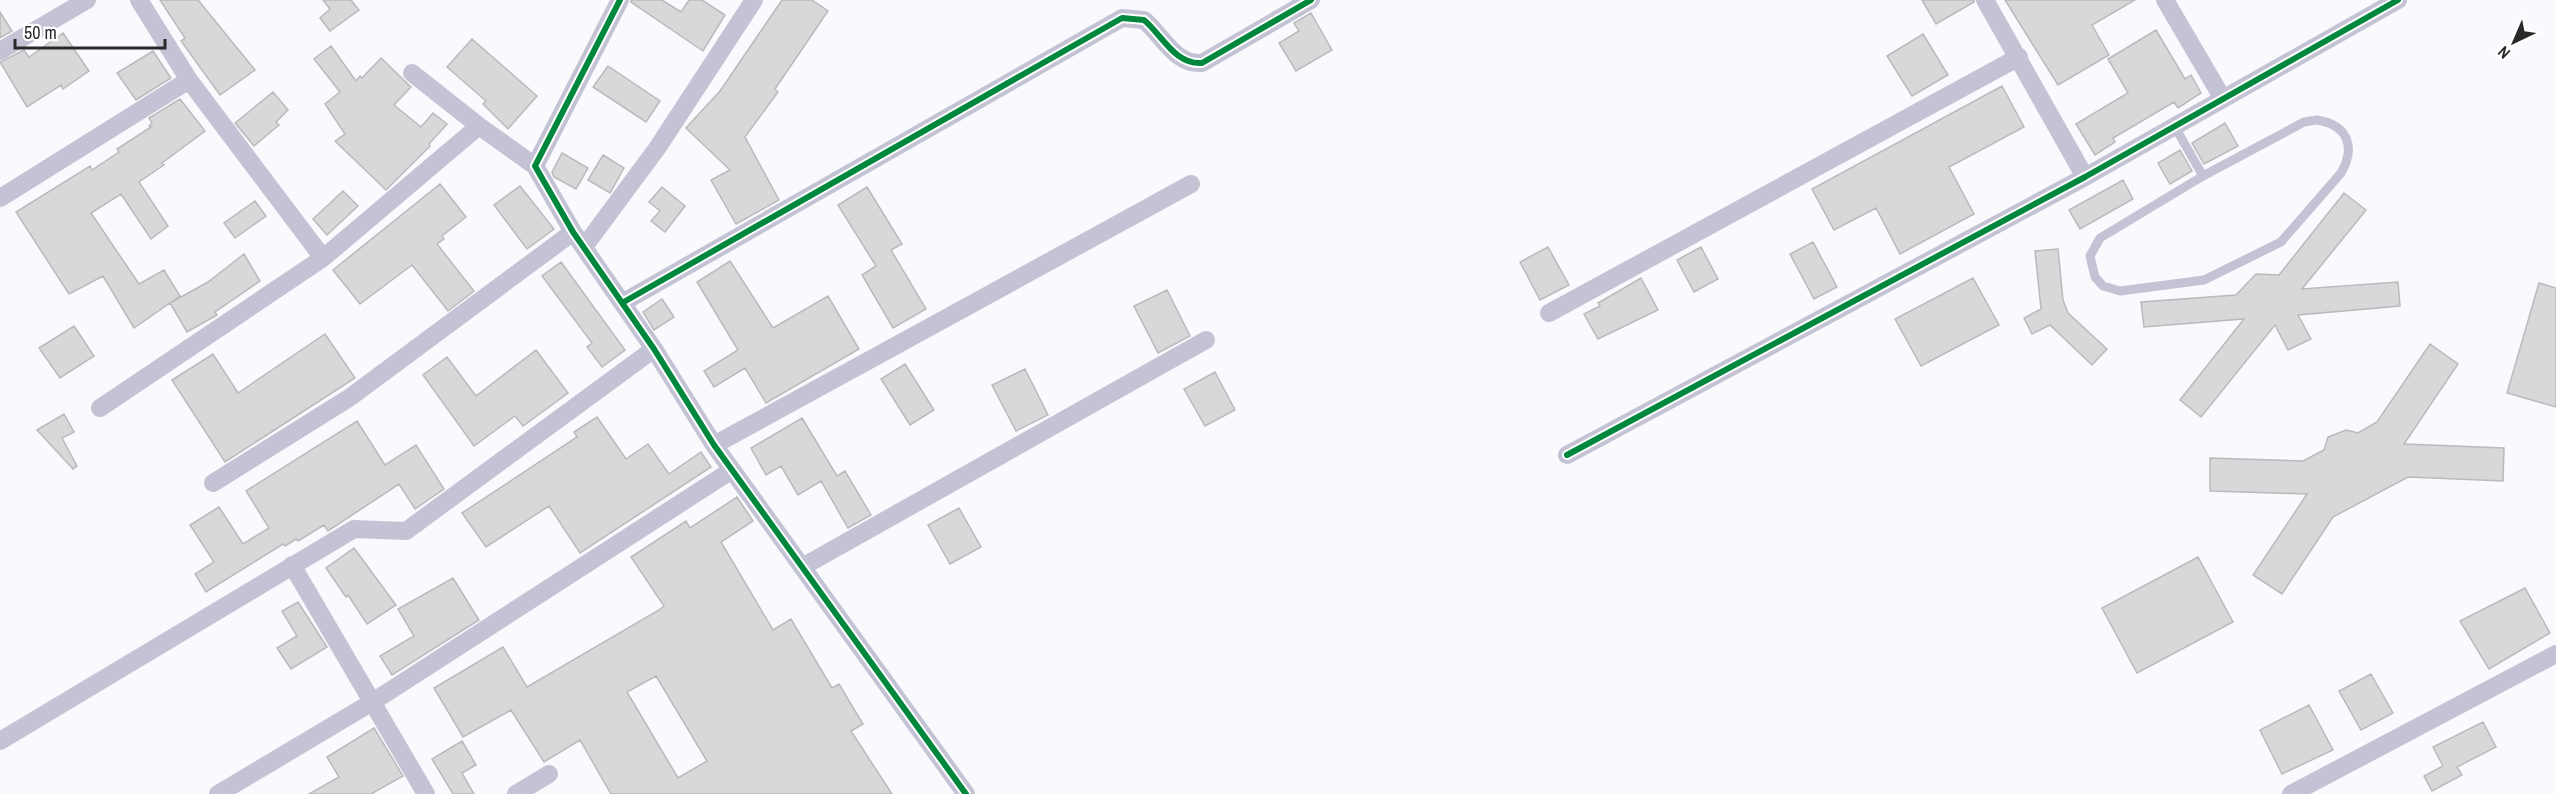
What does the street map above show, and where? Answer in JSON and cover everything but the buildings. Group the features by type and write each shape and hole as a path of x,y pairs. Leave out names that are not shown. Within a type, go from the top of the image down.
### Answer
{"street":[{"path":"0,51 87,0"},
{"path":"139,0 189,80 323,258"},
{"path":"535,166 620,0"},
{"path":"584,247 658,147 754,0"},
{"path":"622,303 1122,18 1144,20 1180,58 1191,64 1202,63 1311,0"},
{"path":"1985,0 2085,177"},
{"path":"2165,0 2223,99"},
{"path":"1567,455 2085,177 2398,0"},
{"path":"1549,313 2019,57"},
{"path":"412,73 479,126 535,166 573,232 654,349 714,445 961,792"},
{"path":"0,198 189,80"},
{"path":"100,408 323,258 479,126"},
{"path":"714,445 1191,184"},
{"path":"213,483 349,398 573,232"},
{"path":"802,567 1206,340"},
{"path":"0,741 354,528 406,531 654,349"},
{"path":"218,794 374,701 732,470"},
{"path":"292,565 374,701 426,794"},
{"path":"2291,794 2556,654"},
{"path":"516,794 549,774"}],"lane":[{"path":"2317,120 2334,125 2343,132 2348,144 2348,160 2341,173 2281,242 2204,280 2120,291 2103,286 2094,277 2091,265 2093,247 2100,238 2203,176 2304,122 2317,120"},
{"path":"2175,127 2203,176"}],"cycle path":[{"path":"620,0 535,166 573,232 654,349 714,445 966,794"},
{"path":"622,303 1122,18 1144,20 1177,54 1184,59 1202,63 1311,0"},
{"path":"1567,455 2085,177 2398,0"}]}
